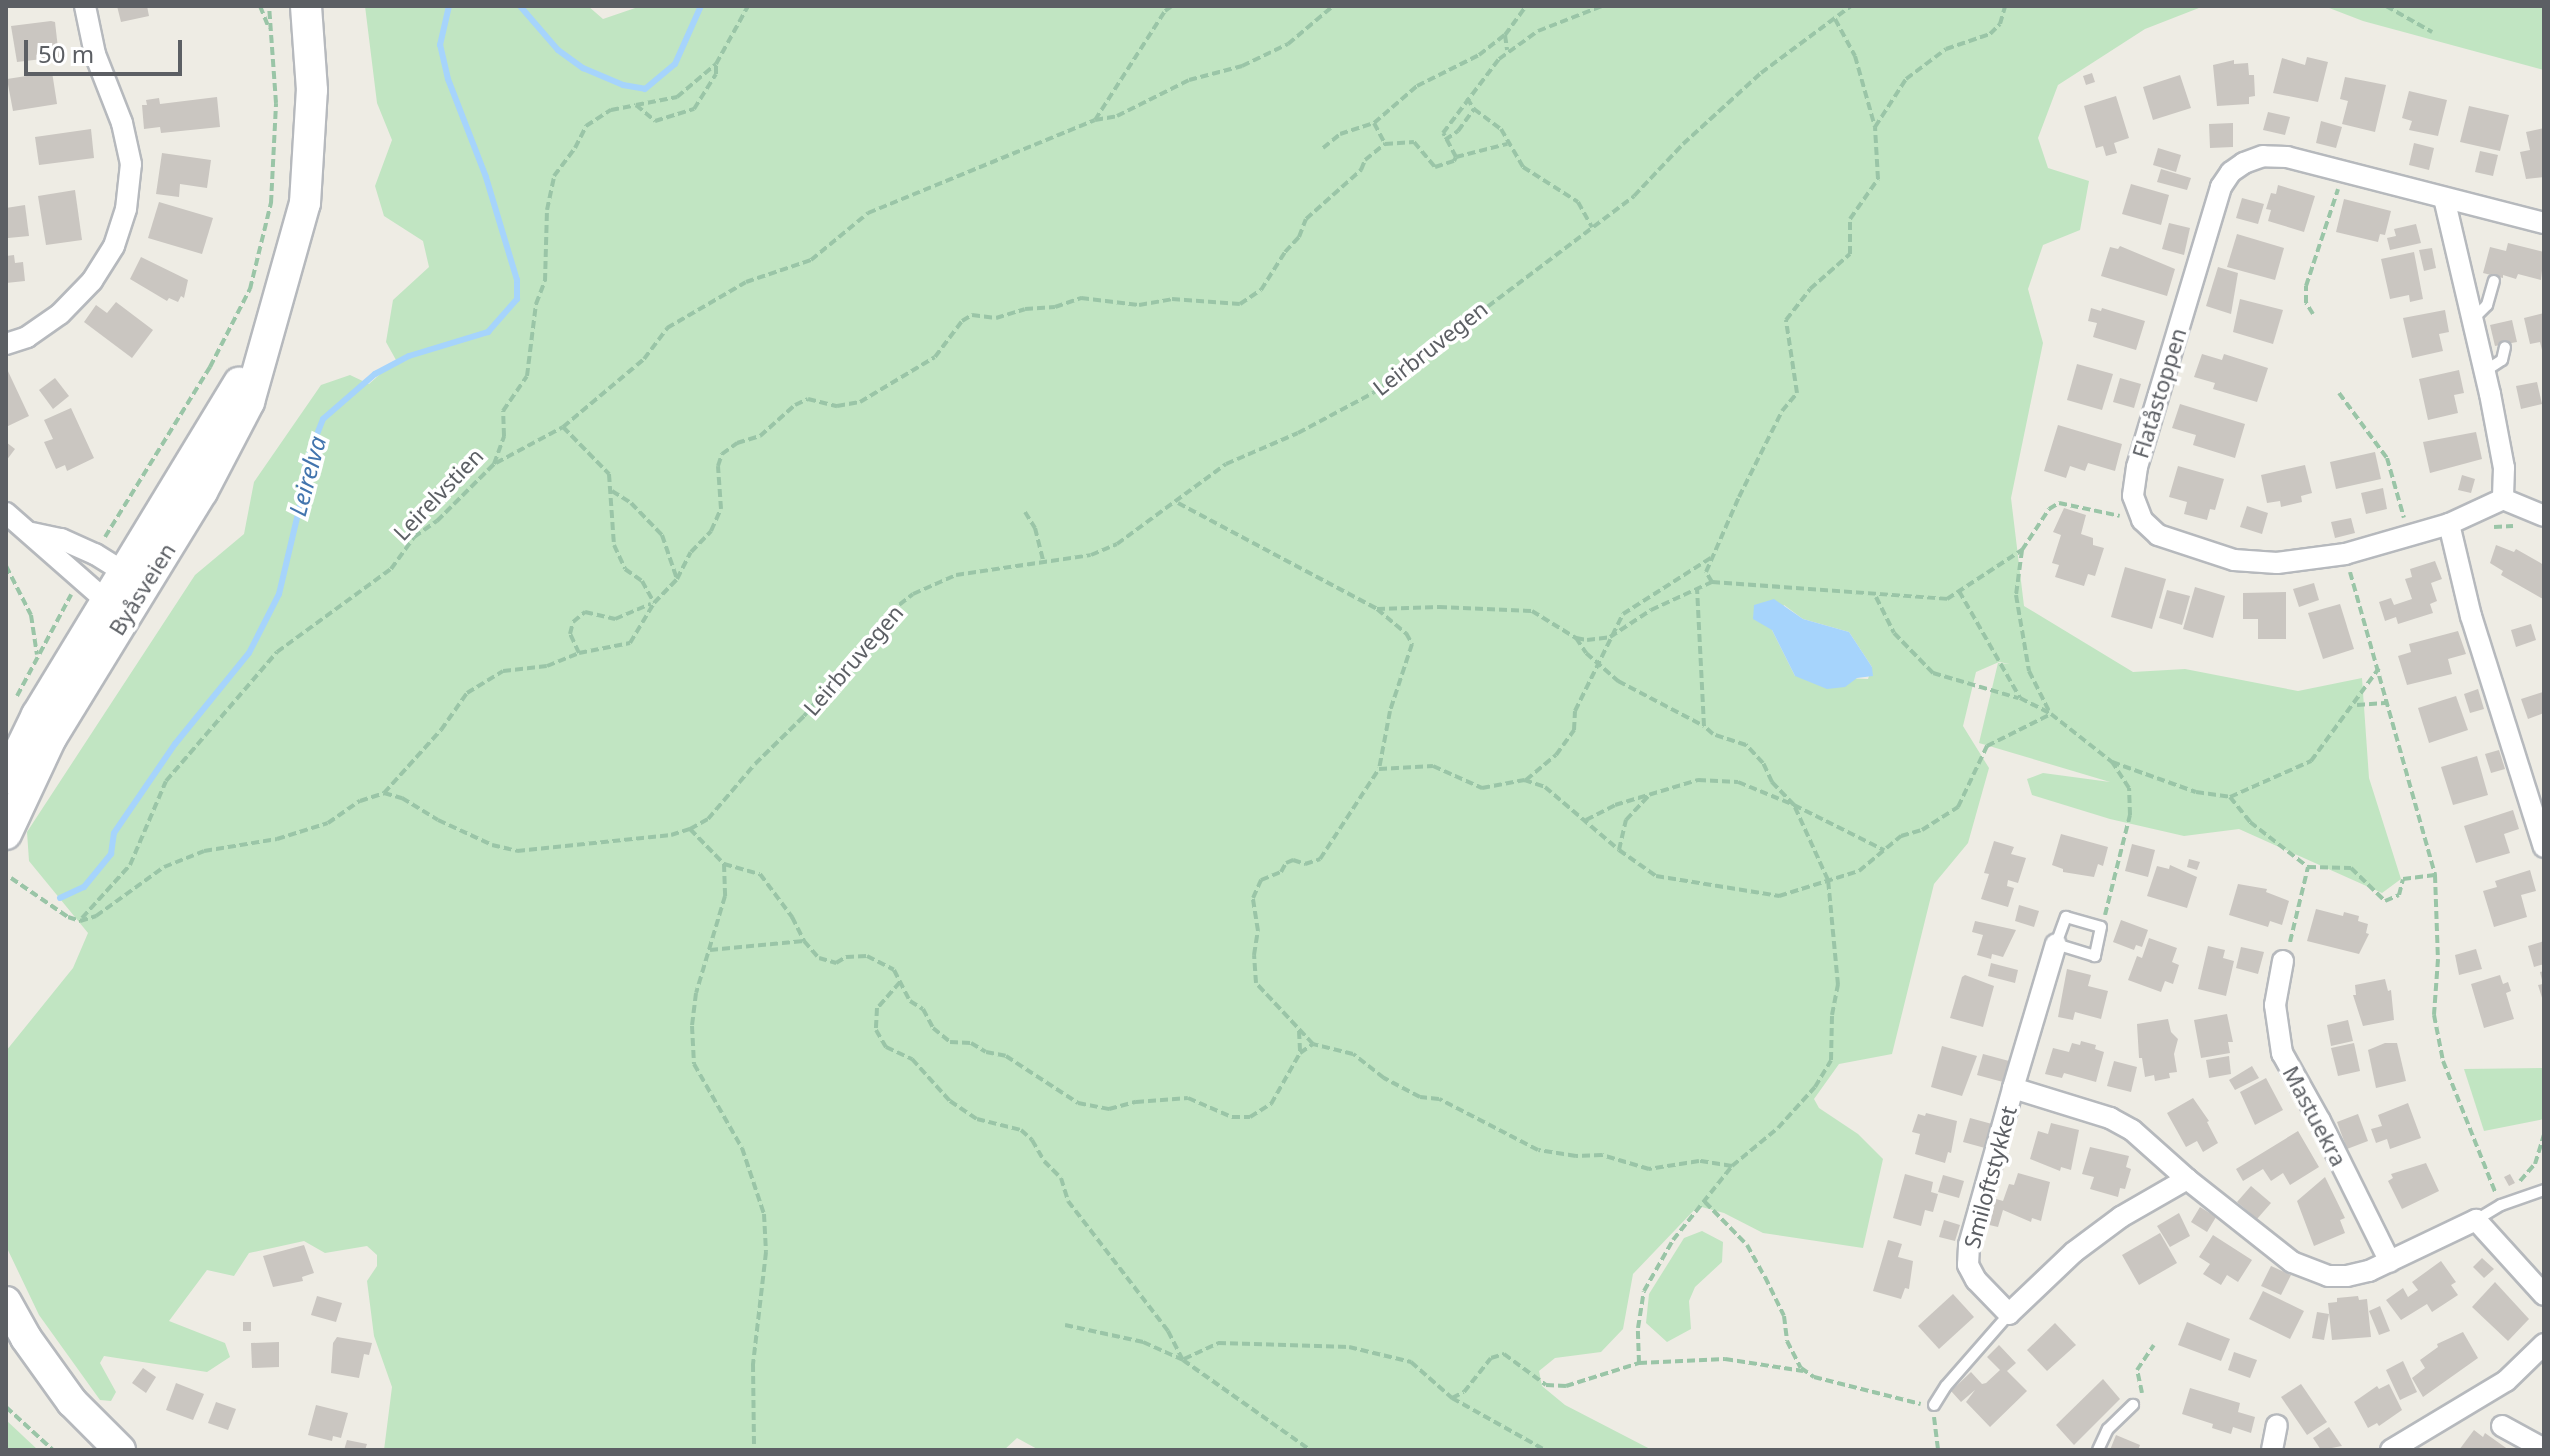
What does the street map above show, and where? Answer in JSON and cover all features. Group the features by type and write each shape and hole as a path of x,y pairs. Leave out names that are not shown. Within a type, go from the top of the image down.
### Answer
{"main road":[{"name":"Byåsveien","path":"6,779 37,715 202,492 249,402 305,203 312,90 306,6"},
{"name":"Byåsveien","path":"6,834 120,600 124,572 266,341"},
{"path":"6,1302 26,1338 72,1402 120,1450"}],"street":[{"path":"6,344 27,337 49,322 92,281 114,246 126,209 131,164 122,123 95,54 85,6"},
{"name":"Flatåstoppen","path":"2142,520 2133,496 2137,467 2221,187 2231,172 2263,156 2287,157 2544,223"},
{"path":"2444,198 2485,371 2504,468 2503,499"},
{"path":"2142,520 2158,535 2234,560 2277,563 2345,554 2409,536 2449,524 2503,499 2544,516"},
{"path":"6,513 120,600"},
{"path":"2449,524 2471,616 2544,847"},
{"path":"32,533 61,539 124,572"},
{"name":"Smiloftstykket","path":"2009,1314 1976,1280 1968,1265 1969,1245 2056,944"},
{"name":"Mastuekra","path":"2283,961 2275,1005 2282,1053 2320,1121 2390,1262"},
{"name":"Smiloftstykket","path":"2013,1088 2110,1118 2132,1130 2267,1245 2310,1270 2347,1276 2390,1262 2476,1220"},
{"path":"2009,1314 2074,1252 2121,1217 2187,1179"},
{"path":"2476,1220 2544,1295"},
{"path":"2391,1450 2506,1381 2544,1344"},
{"path":"2272,1450 2277,1425"},
{"path":"2502,1426 2544,1449"}],"lane":[{"path":"2473,319 2487,305 2494,281"},
{"path":"2485,371 2502,360 2505,347"},
{"name":"Smiloftstykket","path":"2056,944 2066,917 2101,927"},
{"path":"2056,944 2095,956 2101,927"},
{"path":"2476,1220 2501,1205 2544,1190"},
{"path":"1934,1405 2009,1314"},
{"path":"2098,1450 2108,1429 2133,1405"}],"path":[{"path":"260,6 271,34"},
{"path":"103,540 210,367 250,289 271,203 276,103 269,6"},
{"path":"636,105 655,121 694,109 716,74 716,64 748,6"},
{"path":"1095,120 1165,11 1172,6"},
{"path":"494,464 563,427 644,359 667,328 732,290 811,260 868,213 1095,120 1117,116 1189,80 1242,66 1288,44 1333,6"},
{"path":"1323,148 1340,134 1374,123 1417,86 1479,55 1505,35 1526,6"},
{"path":"1456,157 1443,133 1507,50 1538,31 1602,6"},
{"name":"Leirbruvegen","path":"384,793 402,798 438,820 492,845 517,851 671,835 690,829 708,819 755,764 804,716 890,612 913,594 956,575 1091,555 1117,544 1178,503 1226,464 1298,433 1373,393 1634,196 1683,144 1761,73 1851,6"},
{"path":"1875,127 1906,79 1946,49 1990,34 2000,24 2005,6"},
{"path":"2386,6 2432,32"},
{"path":"1712,582 1706,572 1782,411 1797,393 1786,320 1810,289 1850,254 1850,219 1878,179 1875,127 1855,56 1835,19"},
{"path":"1505,35 1507,50"},
{"name":"Leirelvstien","path":"80,921 130,865 166,781 277,652 391,569 414,537 437,521 494,464 504,436 503,411 527,376 536,304 545,281 547,210 554,176 575,148 586,126 611,110 677,97 716,64"},
{"path":"1467,98 1474,109 1501,129 1507,144 1529,173 1540,176 1578,202 1592,227"},
{"path":"1445,140 1458,131 1474,109"},
{"path":"1374,123 1385,144"},
{"path":"11,878 68,917 80,921 96,916 164,867 204,851 277,839 328,823 360,801 384,793 441,730 467,693 503,671 547,666 579,653 625,646 654,603 677,579 691,552 711,531 721,509 718,466 722,454 737,443 760,436 795,405 808,399 837,406 860,402 935,357 962,321 972,315 996,318 1025,309 1055,307 1081,298 1139,305 1172,299 1240,304 1261,290 1285,252 1299,237 1306,219 1385,144 1414,142 1435,167 1456,157 1507,144"},
{"path":"2313,314 2306,303 2306,286 2344,171"},
{"path":"2339,393 2387,458 2409,536"},
{"path":"563,427 609,474 614,545 625,569 642,581 654,603"},
{"path":"612,491 631,503 662,535 677,579"},
{"path":"1178,503 1377,609 1406,633 1412,644 1390,711 1379,769 1320,859 1305,864 1293,860 1286,863 1281,872 1261,880 1253,898 1258,931 1254,955 1256,983 1313,1044 1353,1054 1384,1078 1420,1097 1439,1099 1538,1150 1576,1156 1602,1155 1649,1169 1699,1161 1732,1166"},
{"path":"1576,638 1610,637 1651,610 1712,582 1876,597 1947,599 2022,550 2049,509 2059,503 2142,520"},
{"path":"1025,512 1035,528 1043,561"},
{"path":"2492,527 2520,527"},
{"path":"2022,550 2016,595 2029,671 2051,714"},
{"path":"2345,554 2435,875 2438,959 2434,1015 2443,1061 2501,1205"},
{"path":"1379,769 1433,766 1482,788 1524,780 1556,755 1574,730 1575,711 1623,614 1714,556"},
{"path":"6,566 31,615 37,657"},
{"path":"12,704 76,585"},
{"path":"1697,589 1704,726"},
{"path":"1959,591 2020,698"},
{"path":"1876,597 1894,633 1933,673 2020,698 2051,714 2112,762 2196,792 2230,797 2311,761 2355,706 2379,668"},
{"path":"579,653 570,634 573,622 585,612 615,619 654,603"},
{"path":"1377,609 1532,611 1576,638 1598,664 1618,681 1704,726 1713,734 1746,745 1763,763 1772,782 1794,805 1828,880 1838,985 1832,1015 1831,1060 1815,1087 1778,1128 1732,1166 1673,1240 1644,1291 1638,1328 1639,1363"},
{"path":"2355,706 2369,702 2388,703"},
{"path":"1524,780 1545,787 1619,850 1656,876 1779,896 1859,871 1901,836 1922,830 1958,807 1987,746 2051,714"},
{"path":"2101,927 2130,815 2129,788 2112,762"},
{"path":"1586,820 1615,805 1698,780 1738,782 1794,805 1884,850"},
{"path":"1619,850 1626,820 1649,794"},
{"path":"2230,797 2250,822 2308,867 2351,868 2385,901 2399,895 2403,879 2435,875"},
{"path":"690,829 724,864 760,874 792,917 804,941 819,958 836,963 846,957 867,956 894,970 910,1001 923,1009 933,1028 950,1042 971,1043 986,1052 1006,1056 1078,1103 1109,1109 1136,1102 1188,1098 1202,1101 1232,1117 1250,1117 1271,1104 1300,1053 1313,1044"},
{"path":"724,864 725,896 696,993 694,1064 742,1148 764,1214 766,1252 753,1364 754,1450"},
{"path":"2283,961 2297,926 2308,867"},
{"path":"710,950 804,941"},
{"path":"900,982 877,1008 876,1030 886,1047 912,1059 950,1101 977,1119 1021,1130 1032,1140 1044,1161 1061,1178 1068,1201 1168,1331 1183,1360"},
{"path":"1299,1031 1300,1053"},
{"path":"2535,1164 2544,1135"},
{"path":"2517,1199 2521,1181 2544,1158"},
{"path":"1705,1202 1753,1256 1784,1316 1787,1341 1794,1357 1805,1371 1814,1377 1934,1405 1938,1450"},
{"path":"1065,1325 1143,1342 1183,1360 1310,1450"},
{"path":"1183,1360 1218,1343 1349,1347 1411,1362 1452,1398 1545,1450"},
{"path":"2133,1405 2143,1391 2137,1370 2154,1345"},
{"path":"1452,1398 1464,1392 1491,1358 1504,1354 1546,1385 1566,1386 1639,1363 1725,1359 1805,1371"},
{"path":"6,1407 53,1450"}],"green space":[{"path":"365,6 588,6 603,19 641,6 2204,6 2145,29 2058,85 2038,138 2048,168 2089,181 2080,230 2043,245 2028,289 2043,343 2011,498 2024,606 2133,672 2185,669 2298,691 2362,678 2369,778 2401,879 2382,893 2239,829 2184,836 2110,819 2032,795 2027,779 2043,773 2110,782 1979,743 1998,663 2010,664 1999,662 1976,672 1963,726 1989,768 1968,843 1934,884 1892,1054 1839,1064 1814,1099 1819,1108 1858,1134 1883,1159 1863,1248 1763,1233 1724,1213 1698,1206 1633,1274 1623,1329 1601,1352 1555,1358 1539,1371 1542,1386 1565,1405 1652,1450 1039,1450 1017,1438 1004,1450 384,1450 392,1387 374,1336 367,1281 377,1266 377,1255 367,1246 325,1253 304,1241 249,1253 234,1276 207,1270 169,1321 225,1343 230,1357 207,1372 104,1356 100,1363 116,1392 111,1401 100,1400 39,1315 6,1246 6,1051 73,968 88,933 29,861 27,832 195,575 244,534 254,482 321,385 350,375 369,384 396,360 386,342 393,300 429,267 423,241 384,216 375,186 392,140 377,103","holes":["1784,605 1803,619 1849,632 1872,667 1868,679 1795,676 1772,630"]},
{"path":"2324,6 2544,6 2544,70 2363,21"},
{"path":"2544,1068 2544,1119 2484,1131 2464,1069"},
{"path":"1702,1231 1723,1242 1722,1262 1695,1287 1689,1301 1691,1329 1667,1342 1646,1323 1649,1294 1684,1238"},
{"path":"6,1420 38,1450 6,1450"}],"water":[{"path":"1774,599 1803,619 1849,632 1872,667 1873,676 1857,678 1845,687 1827,689 1795,676 1772,630 1753,619 1754,605"}],"building":[{"path":"117,6 147,6 149,16 121,22"},
{"path":"55,22 59,57 17,62 11,26"},
{"path":"2307,57 2328,62 2318,102 2273,93 2282,58 2305,65"},
{"path":"2234,60 2234,64 2248,63 2249,75 2254,75 2255,96 2249,97 2249,104 2217,106 2213,65"},
{"path":"52,72 57,104 13,111 7,79"},
{"path":"2092,73 2095,82 2086,85 2083,76"},
{"path":"2180,75 2191,108 2153,120 2143,87"},
{"path":"2345,77 2386,85 2375,132 2342,124 2348,101 2340,99"},
{"path":"2409,91 2447,100 2438,136 2409,130 2412,121 2402,118"},
{"path":"2116,96 2129,138 2114,143 2117,153 2106,156 2103,146 2096,148 2084,106"},
{"path":"217,97 220,127 161,133 160,127 144,129 142,105 147,105 146,100 159,98 160,104"},
{"path":"2469,106 2509,115 2500,151 2460,142"},
{"path":"2268,112 2290,117 2285,135 2263,130"},
{"path":"2321,121 2342,127 2336,148 2316,143"},
{"path":"2233,123 2233,147 2210,148 2209,124"},
{"path":"2544,128 2544,177 2526,179 2520,152 2530,150 2526,132"},
{"path":"91,129 94,158 39,165 35,137"},
{"path":"2414,143 2434,148 2429,170 2409,165"},
{"path":"2158,148 2181,155 2176,172 2153,165"},
{"path":"2480,151 2498,155 2493,176 2475,172"},
{"path":"162,153 211,160 207,188 180,184 179,197 156,194"},
{"path":"2161,169 2191,178 2187,190 2157,182"},
{"path":"2131,184 2169,195 2161,225 2122,214"},
{"path":"2278,185 2315,196 2304,232 2268,221 2271,210 2266,209 2271,193 2276,194"},
{"path":"75,190 82,240 46,245 38,196"},
{"path":"2242,198 2264,204 2258,224 2236,218"},
{"path":"2344,199 2391,211 2385,235 2380,234 2378,242 2336,232"},
{"path":"159,202 213,218 202,254 148,238"},
{"path":"25,205 29,236 8,238 6,208"},
{"path":"2169,223 2190,228 2184,255 2162,249"},
{"path":"2416,224 2421,243 2390,250 2387,238 2396,236 2394,229"},
{"path":"2237,234 2284,248 2275,280 2227,267"},
{"path":"2508,243 2544,252 2541,280 2518,274 2516,279 2483,273 2490,247 2506,251"},
{"path":"2120,246 2175,269 2167,296 2101,276 2110,247 2118,249"},
{"path":"2432,248 2436,268 2424,271 2419,250"},
{"path":"2414,252 2423,299 2410,302 2409,295 2390,299 2381,259"},
{"path":"14,255 15,263 23,262 25,281 6,283 6,256"},
{"path":"141,257 188,280 184,298 181,296 178,302 169,298 167,301 130,279"},
{"path":"2218,267 2238,273 2231,314 2206,306"},
{"path":"2240,299 2283,310 2273,344 2233,332"},
{"path":"116,302 153,330 132,358 84,322 96,305 107,313"},
{"path":"2091,308 2101,311 2102,308 2145,321 2136,350 2093,337 2097,323 2088,321"},
{"path":"2445,310 2449,332 2439,334 2443,351 2412,358 2403,318"},
{"path":"2544,313 2543,354 2540,342 2530,344 2524,318"},
{"path":"2512,320 2517,342 2495,346 2490,325"},
{"path":"2202,354 2222,360 2224,354 2268,368 2257,402 2213,389 2215,383 2194,377"},
{"path":"2077,364 2113,374 2102,410 2067,400"},
{"path":"6,367 29,416 6,427"},
{"path":"2459,370 2464,393 2454,395 2458,413 2428,420 2419,379"},
{"path":"55,378 69,396 53,409 39,390"},
{"path":"2120,378 2141,384 2134,408 2113,402"},
{"path":"2537,382 2542,404 2521,409 2516,386"},
{"path":"2180,404 2245,424 2235,458 2193,445 2196,435 2172,428"},
{"path":"71,408 94,458 67,471 65,465 56,469 44,442 53,439 44,420"},
{"path":"2058,425 2122,444 2115,471 2088,463 2085,471 2070,466 2066,478 2044,471"},
{"path":"2476,432 2482,459 2430,473 2423,442"},
{"path":"6,442 15,449 6,461"},
{"path":"2375,452 2381,479 2336,489 2330,462"},
{"path":"2305,465 2312,493 2301,496 2302,502 2281,507 2280,501 2267,503 2261,475"},
{"path":"2178,466 2224,479 2215,510 2210,509 2207,520 2184,514 2187,502 2169,497"},
{"path":"2462,475 2475,479 2471,493 2458,490"},
{"path":"2383,488 2387,509 2366,514 2361,493"},
{"path":"2247,506 2268,513 2262,534 2240,527"},
{"path":"2064,508 2086,515 2081,534 2093,538 2093,545 2104,548 2095,576 2088,574 2084,586 2055,577 2059,565 2052,563 2061,535 2053,532"},
{"path":"2351,518 2355,533 2335,538 2331,522"},
{"path":"2496,545 2514,552 2516,549 2544,565 2543,599 2501,575 2503,571 2490,563"},
{"path":"2435,561 2442,579 2431,583 2437,601 2430,604 2433,613 2398,624 2396,617 2385,621 2379,602 2391,598 2394,605 2412,599 2405,579 2412,577 2410,569"},
{"path":"2125,567 2166,579 2152,629 2111,617"},
{"path":"2314,583 2319,600 2299,607 2293,589"},
{"path":"2195,587 2225,596 2213,638 2183,629"},
{"path":"2167,590 2190,596 2182,625 2159,618"},
{"path":"2286,592 2286,639 2258,639 2258,619 2243,619 2243,593"},
{"path":"2340,604 2354,649 2323,659 2308,613"},
{"path":"2531,624 2536,640 2516,647 2511,630"},
{"path":"2458,631 2466,654 2448,659 2452,674 2407,685 2398,656 2411,652 2409,644"},
{"path":"2478,689 2484,709 2470,713 2464,694"},
{"path":"2543,692 2544,713 2528,719 2521,699"},
{"path":"2456,696 2468,730 2429,743 2418,708"},
{"path":"2499,750 2505,769 2491,773 2485,754"},
{"path":"2477,756 2488,795 2453,805 2441,767"},
{"path":"2513,810 2519,829 2504,834 2510,853 2476,863 2464,826"},
{"path":"2061,834 2108,847 2103,866 2098,864 2094,877 2063,872 2063,869 2052,865"},
{"path":"1994,841 2014,847 2011,854 2026,858 2018,883 2008,880 2007,886 2014,888 2008,907 1981,899 1989,874 1984,873"},
{"path":"2132,844 2155,850 2148,877 2125,871"},
{"path":"2189,859 2200,862 2197,870 2187,867"},
{"path":"2170,865 2197,877 2187,908 2147,896 2157,866 2169,869"},
{"path":"2530,870 2536,891 2521,895 2527,917 2494,927 2483,891 2497,887 2495,881"},
{"path":"2238,884 2267,889 2266,892 2289,901 2282,925 2270,921 2268,927 2229,915"},
{"path":"2019,905 2039,911 2034,927 2015,921"},
{"path":"2316,909 2343,916 2344,912 2359,916 2358,921 2368,924 2366,933 2369,934 2359,954 2307,941"},
{"path":"2121,920 2148,930 2142,947 2136,945 2134,950 2113,942"},
{"path":"1975,921 2016,930 2003,957 1992,954 1991,959 1977,955 1983,935 1972,932"},
{"path":"2149,938 2177,948 2172,962 2179,965 2173,984 2165,981 2161,992 2128,980 2137,956 2142,958"},
{"path":"2544,941 2544,964 2534,967 2528,946"},
{"path":"2208,946 2225,950 2223,958 2234,961 2226,996 2198,989"},
{"path":"2241,947 2264,952 2258,974 2236,968"},
{"path":"2476,949 2482,969 2459,975 2455,955"},
{"path":"1991,963 2018,970 2015,983 1988,976"},
{"path":"2067,969 2091,975 2088,986 2108,991 2101,1019 2075,1012 2073,1020 2058,1017"},
{"path":"2544,971 2543,1001 2538,985 2543,984 2540,972"},
{"path":"1965,975 1994,986 1983,1027 1950,1018"},
{"path":"2500,975 2503,984 2508,982 2511,991 2506,993 2514,1019 2484,1028 2471,984"},
{"path":"2385,979 2388,991 2391,990 2394,1020 2363,1026 2353,995 2356,995 2355,985"},
{"path":"2227,1014 2233,1042 2228,1042 2230,1053 2201,1058 2194,1020"},
{"path":"2168,1019 2171,1032 2178,1039 2174,1054 2177,1072 2169,1073 2170,1078 2155,1081 2154,1075 2145,1077 2142,1058 2139,1058 2137,1024"},
{"path":"2348,1020 2353,1041 2331,1046 2327,1025"},
{"path":"2081,1041 2096,1045 2095,1049 2104,1052 2096,1082 2064,1073 2062,1078 2045,1074 2053,1048 2069,1052 2072,1043 2080,1045"},
{"path":"2354,1043 2360,1071 2338,1076 2331,1048"},
{"path":"2385,1043 2397,1043 2406,1081 2376,1088 2368,1050"},
{"path":"1942,1046 1977,1056 1962,1096 1931,1087"},
{"path":"1983,1054 2009,1061 2003,1082 1977,1075"},
{"path":"2229,1056 2231,1074 2209,1078 2206,1060"},
{"path":"2114,1061 2137,1067 2131,1092 2107,1086"},
{"path":"2252,1066 2259,1078 2235,1090 2229,1080"},
{"path":"2266,1078 2283,1110 2255,1125 2240,1092"},
{"path":"2193,1098 2209,1121 2218,1143 2203,1152 2197,1141 2186,1147 2167,1113"},
{"path":"2408,1103 2421,1138 2390,1149 2387,1139 2376,1143 2371,1129 2382,1126 2378,1115"},
{"path":"1926,1113 1957,1121 1951,1153 1948,1152 1945,1163 1915,1154 1920,1134 1912,1132 1918,1114 1925,1116"},
{"path":"2358,1114 2368,1141 2347,1149 2337,1122"},
{"path":"1970,1118 1992,1124 1985,1148 1963,1142"},
{"path":"2051,1123 2079,1130 2071,1170 2061,1167 2060,1171 2030,1159 2038,1131 2048,1134"},
{"path":"2298,1131 2319,1167 2290,1185 2283,1173 2271,1181 2263,1169 2243,1181 2236,1169"},
{"path":"2090,1147 2129,1156 2126,1167 2131,1169 2125,1189 2120,1188 2118,1197 2090,1189 2094,1177 2082,1174"},
{"path":"2426,1163 2439,1191 2402,1209 2388,1181 2393,1178 2391,1174"},
{"path":"2018,1173 2050,1182 2041,1221 2032,1218 2031,1222 2003,1210 1998,1227 1985,1224 1993,1198 2003,1201 2009,1184 2014,1185"},
{"path":"1905,1174 1933,1182 1931,1192 1938,1194 1933,1212 1925,1210 1921,1226 1893,1218"},
{"path":"2510,1174 2515,1183 2509,1186 2504,1177"},
{"path":"1943,1175 1964,1181 1959,1198 1938,1192"},
{"path":"2325,1177 2345,1218 2340,1220 2345,1233 2314,1246 2297,1201"},
{"path":"2251,1186 2271,1203 2257,1219 2237,1202"},
{"path":"2200,1207 2216,1217 2207,1232 2191,1222"},
{"path":"2179,1213 2190,1236 2170,1247 2157,1226"},
{"path":"1944,1220 1960,1225 1955,1241 1939,1237"},
{"path":"2160,1233 2177,1263 2139,1285 2122,1255"},
{"path":"2213,1235 2252,1260 2238,1282 2227,1275 2221,1285 2203,1274 2210,1264 2199,1257"},
{"path":"1888,1240 1902,1244 1898,1257 1913,1261 1909,1289 1905,1288 1901,1299 1873,1291"},
{"path":"304,1245 314,1273 302,1277 303,1281 273,1287 263,1256"},
{"path":"2482,1258 2494,1269 2484,1278 2473,1267"},
{"path":"2441,1261 2456,1282 2451,1285 2458,1295 2432,1312 2427,1304 2401,1320 2386,1300 2403,1288 2408,1297 2418,1290 2412,1282"},
{"path":"2271,1266 2291,1275 2281,1295 2261,1286"},
{"path":"2495,1282 2529,1319 2508,1341 2472,1307"},
{"path":"2263,1291 2304,1311 2290,1339 2249,1319"},
{"path":"1953,1294 1974,1317 1939,1349 1918,1326"},
{"path":"317,1296 342,1303 336,1322 311,1315"},
{"path":"2358,1296 2359,1300 2367,1299 2371,1337 2332,1340 2328,1303 2337,1302 2337,1298"},
{"path":"2380,1306 2390,1331 2379,1335 2369,1311"},
{"path":"2317,1312 2329,1314 2324,1340 2312,1338"},
{"path":"243,1322 251,1322 251,1331 243,1331"},
{"path":"2187,1322 2230,1339 2221,1361 2178,1345"},
{"path":"2055,1323 2076,1345 2047,1371 2027,1350"},
{"path":"2463,1332 2478,1358 2423,1397 2412,1378 2425,1368 2420,1360 2438,1347 2437,1344"},
{"path":"337,1337 372,1343 369,1355 364,1354 359,1378 331,1373 333,1343"},
{"path":"279,1342 279,1367 252,1368 251,1343"},
{"path":"1999,1345 2016,1363 2007,1371 2027,1391 1990,1427 1966,1402 1975,1390 1961,1402 1951,1391 1971,1372 1982,1384 2000,1370 1987,1357"},
{"path":"2234,1352 2257,1360 2250,1378 2228,1370"},
{"path":"2403,1361 2417,1392 2400,1400 2386,1370"},
{"path":"143,1368 156,1377 146,1393 132,1383"},
{"path":"2103,1379 2120,1399 2074,1445 2056,1425"},
{"path":"176,1383 204,1394 193,1420 166,1410"},
{"path":"2301,1384 2327,1422 2307,1435 2281,1397"},
{"path":"2389,1384 2402,1410 2379,1426 2377,1423 2368,1428 2354,1402 2377,1386 2379,1389"},
{"path":"2190,1388 2240,1403 2238,1412 2255,1417 2251,1433 2233,1427 2231,1434 2212,1428 2213,1424 2182,1414"},
{"path":"216,1402 236,1409 228,1430 208,1423"},
{"path":"316,1405 348,1413 341,1438 333,1436 332,1441 308,1435"},
{"path":"2329,1427 2342,1446 2321,1450 2313,1438"},
{"path":"2474,1430 2483,1437 2485,1433 2509,1450 2459,1450"},
{"path":"2116,1435 2140,1445 2138,1450 2110,1450"},
{"path":"347,1440 367,1444 365,1450 344,1450"}],"waterway":[{"name":"Leirelva","path":"60,898 84,887 111,854 114,833 175,744 249,653 279,594 301,501 306,462 323,419 375,374 409,356 488,332 517,299 517,280 486,177 448,79 440,45 449,6"},
{"name":"Leirelva","path":"520,6 558,50 583,68 623,85 645,89 675,64 701,6"}]}
